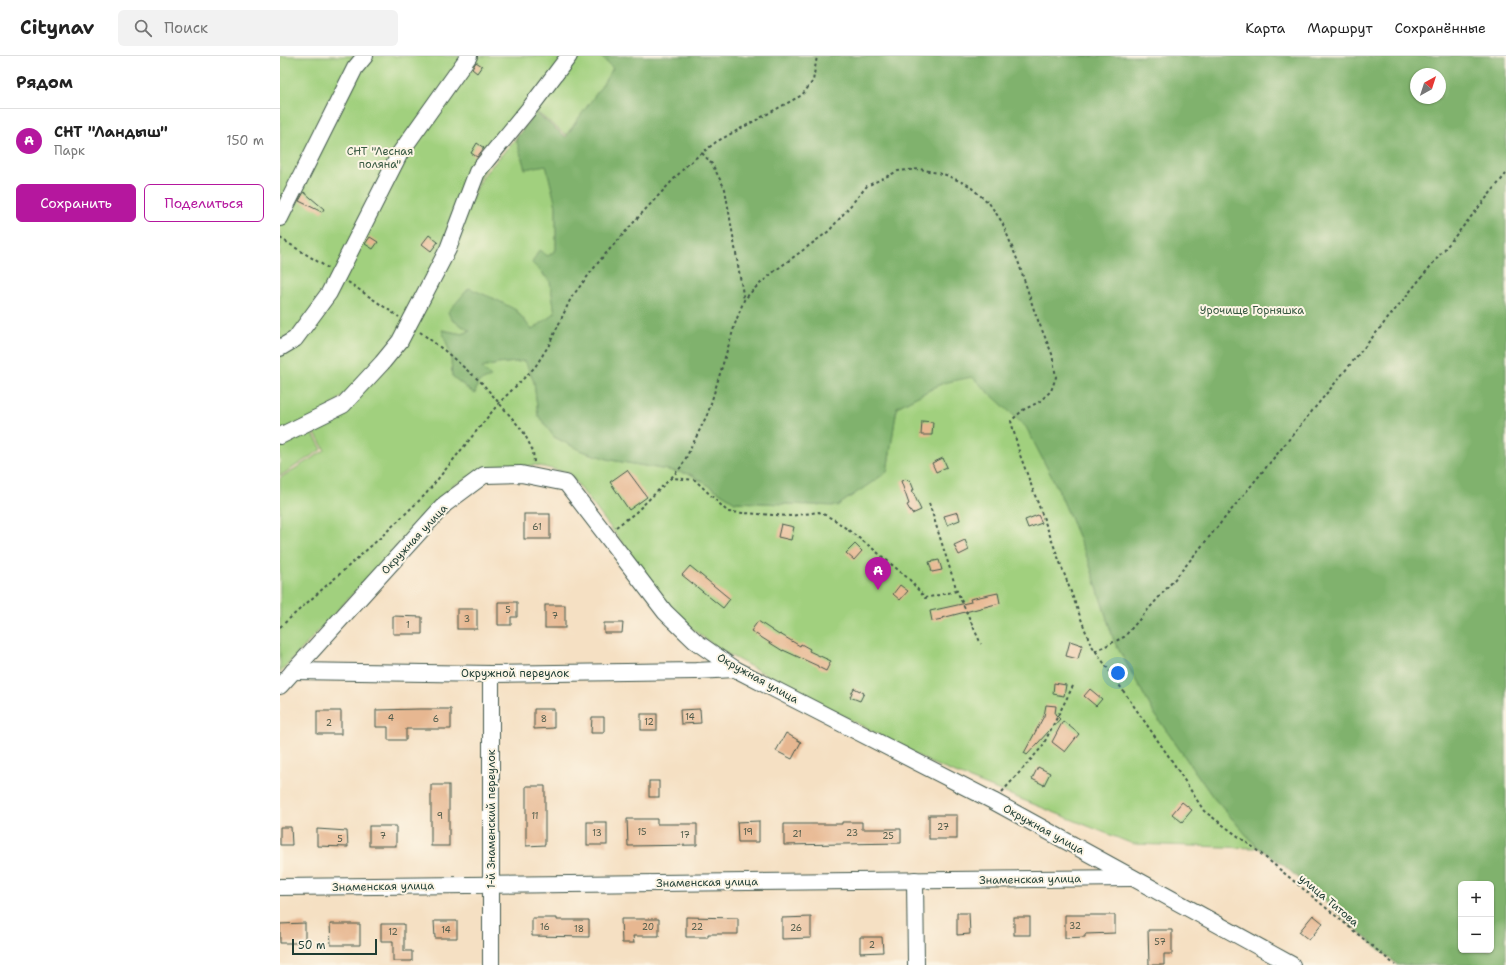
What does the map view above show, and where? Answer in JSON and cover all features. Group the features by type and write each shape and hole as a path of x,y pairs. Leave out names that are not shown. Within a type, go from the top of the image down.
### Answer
{"street":[{"path":"280,218 355,68 365,56"},
{"path":"280,348 295,339 329,294 400,153 469,56"},
{"path":"280,436 343,405 400,341 448,249 477,172 570,56"},
{"name":"Окружная улица","path":"280,686 445,504 484,475 521,474 566,482 665,612 695,641 736,669 993,801 1292,965"},
{"name":"Окружной переулок","path":"294,671 491,674 736,669"},
{"name":"1-й Знаменский переулок","path":"491,674 491,965"},
{"name":"Знаменская улица","path":"280,887 1133,878"},
{"path":"915,880 916,965"}],"path":[{"path":"280,627 380,538 425,494 499,403 535,367 549,345 571,298 601,259 688,164 716,142 802,94 812,81 817,56"},
{"path":"606,535 635,513 682,466 708,413 736,321 744,300 725,189 712,164 702,153"},
{"name":"улица Титова","path":"744,300 776,270 829,231 867,186 898,171 920,169 946,174 968,185 989,204 1002,222 1019,264 1035,313 1052,354 1056,377 1051,391 1040,402 1023,410 1010,421 1020,455 1090,644 1172,761 1204,811 1254,848 1395,965"},
{"path":"1095,651 1124,637 1174,580 1506,174"},
{"path":"280,238 339,275 409,324 445,351 482,383 523,430 533,451 534,476"},
{"path":"671,478 695,480 728,512 790,516 819,512 835,520 872,548 909,579 925,598 957,591"},
{"path":"929,503 957,591 981,644"},
{"path":"993,801 1042,747 1073,686"}],"green space":[{"name":"СНТ \"Лесная поляна\"","path":"280,56 600,56 613,68 599,91 566,135 534,110 481,174 404,343 308,426 322,449 280,476"},
{"name":"Урочище Горняшка","path":"600,56 1506,56 1506,965 1397,965 1282,864 1257,847 1213,797 1154,713 1114,641 1089,562 1058,489 1026,427 972,377 943,383 897,407 887,472 837,506 735,502 690,474 611,460 582,451 554,437 538,415 534,382 525,361 497,364 482,368 491,377 478,382 475,394 452,376 451,356 442,330 462,334 470,331 451,319 448,312 469,288 516,310 532,330 555,313 550,281 532,263 539,250 548,256 556,250 556,206 546,165 525,169 516,138 535,112 566,137 613,68"},
{"path":"516,138 525,169 546,164 556,206 556,250 548,256 541,273 550,281 555,313 532,330 516,310 451,319 470,331 462,334 443,330 451,356 452,376 475,393 482,368 497,364 525,361 534,382 538,415 554,437 582,451 611,460 690,474 735,502 837,506 887,472 897,407 943,383 972,376 1026,426 1058,489 1089,562 1114,641 1154,713 1213,797 1257,847 1133,844 933,764 718,649 680,619 569,473 535,465 482,471 452,486 280,673 280,478 325,450 311,427 388,366 483,176"}],"building":[{"path":"476,62 482,66 477,73 472,69"},
{"path":"477,143 484,148 477,157 471,153"},
{"path":"304,192 324,209 322,212 299,201"},
{"path":"429,235 438,242 431,251 422,244"},
{"path":"370,237 378,242 373,249 365,244"},
{"path":"922,421 933,422 932,435 921,435"},
{"path":"943,458 947,467 936,472 932,463"},
{"path":"627,470 647,497 629,510 610,482"},
{"path":"906,479 908,481 910,480 914,490 912,490 921,510 912,514 907,505 909,504 901,481"},
{"path":"958,512 960,520 947,525 944,516"},
{"path":"524,514 550,514 550,539 524,539"},
{"path":"1038,515 1042,523 1028,528 1025,520"},
{"path":"781,524 794,527 791,540 778,537"},
{"path":"965,540 969,550 959,555 954,545"},
{"path":"855,544 862,551 854,560 846,553"},
{"path":"939,560 942,570 932,572 929,562"},
{"path":"690,566 730,599 723,608 682,575"},
{"path":"900,585 908,591 900,600 893,594"},
{"path":"998,593 1000,603 932,621 930,611 971,602 970,599"},
{"path":"498,602 517,602 517,617 511,617 511,625 498,625"},
{"path":"545,605 565,605 565,628 545,628"},
{"path":"457,609 477,609 477,629 457,629"},
{"path":"393,616 422,617 422,634 393,634"},
{"path":"758,621 779,635 780,634 800,646 801,644 810,649 809,651 831,661 826,671 783,651 751,631"},
{"path":"604,623 623,623 622,633 604,633"},
{"path":"1070,641 1082,645 1078,659 1066,656"},
{"path":"1054,683 1066,685 1064,696 1053,694"},
{"path":"854,688 864,693 860,701 850,697"},
{"path":"1090,689 1102,699 1096,706 1084,696"},
{"path":"1046,705 1056,706 1055,714 1060,719 1027,755 1024,753 1044,716"},
{"path":"451,709 451,729 406,729 406,740 388,740 388,727 376,727 376,710"},
{"path":"534,709 554,709 554,728 534,729"},
{"path":"700,709 701,723 681,724 680,710"},
{"path":"317,711 341,711 341,734 317,734"},
{"path":"641,714 657,714 657,730 641,730"},
{"path":"592,717 604,717 604,733 591,733"},
{"path":"1063,721 1079,734 1065,752 1052,742"},
{"path":"786,733 801,742 792,759 776,751"},
{"path":"1038,767 1050,773 1044,785 1032,779"},
{"path":"649,781 659,781 659,797 649,797"},
{"path":"431,785 449,785 449,846 431,846"},
{"path":"526,786 545,786 545,845 526,846"},
{"path":"1182,802 1192,810 1182,822 1172,814"},
{"path":"929,815 957,815 957,839 929,839"},
{"path":"627,819 657,819 657,824 697,824 697,845 628,846"},
{"path":"759,821 759,842 738,842 737,822"},
{"path":"587,822 607,822 607,845 587,845"},
{"path":"842,822 862,822 862,829 901,829 901,843 784,845 784,824 842,824"},
{"path":"369,826 396,826 396,846 369,846"},
{"path":"280,827 291,827 292,845 280,845"},
{"path":"317,829 347,831 348,847 317,846"},
{"path":"957,913 969,913 970,934 957,935"},
{"path":"1065,915 1115,915 1115,933 1085,934 1085,937 1065,938"},
{"path":"1313,915 1323,923 1309,940 1299,932"},
{"path":"686,917 738,918 738,934 708,934 708,937 686,937"},
{"path":"811,917 811,938 782,939 782,918"},
{"path":"1014,917 1030,917 1030,935 1014,935"},
{"path":"532,918 589,920 589,937 532,936"},
{"path":"621,919 659,919 659,936 633,936 634,943 622,943"},
{"path":"434,921 457,921 457,938 435,938"},
{"path":"305,923 305,943 280,943 280,924"},
{"path":"330,924 360,924 360,945 331,945"},
{"path":"381,924 404,924 404,951 412,951 412,961 393,961 393,941 381,941"},
{"path":"1148,930 1172,930 1172,954 1164,954 1164,965 1149,965"},
{"path":"860,937 882,937 883,952 860,953"}],"place":[{"name":"СНТ \"Ландыш\"","path":"878,590"}]}
